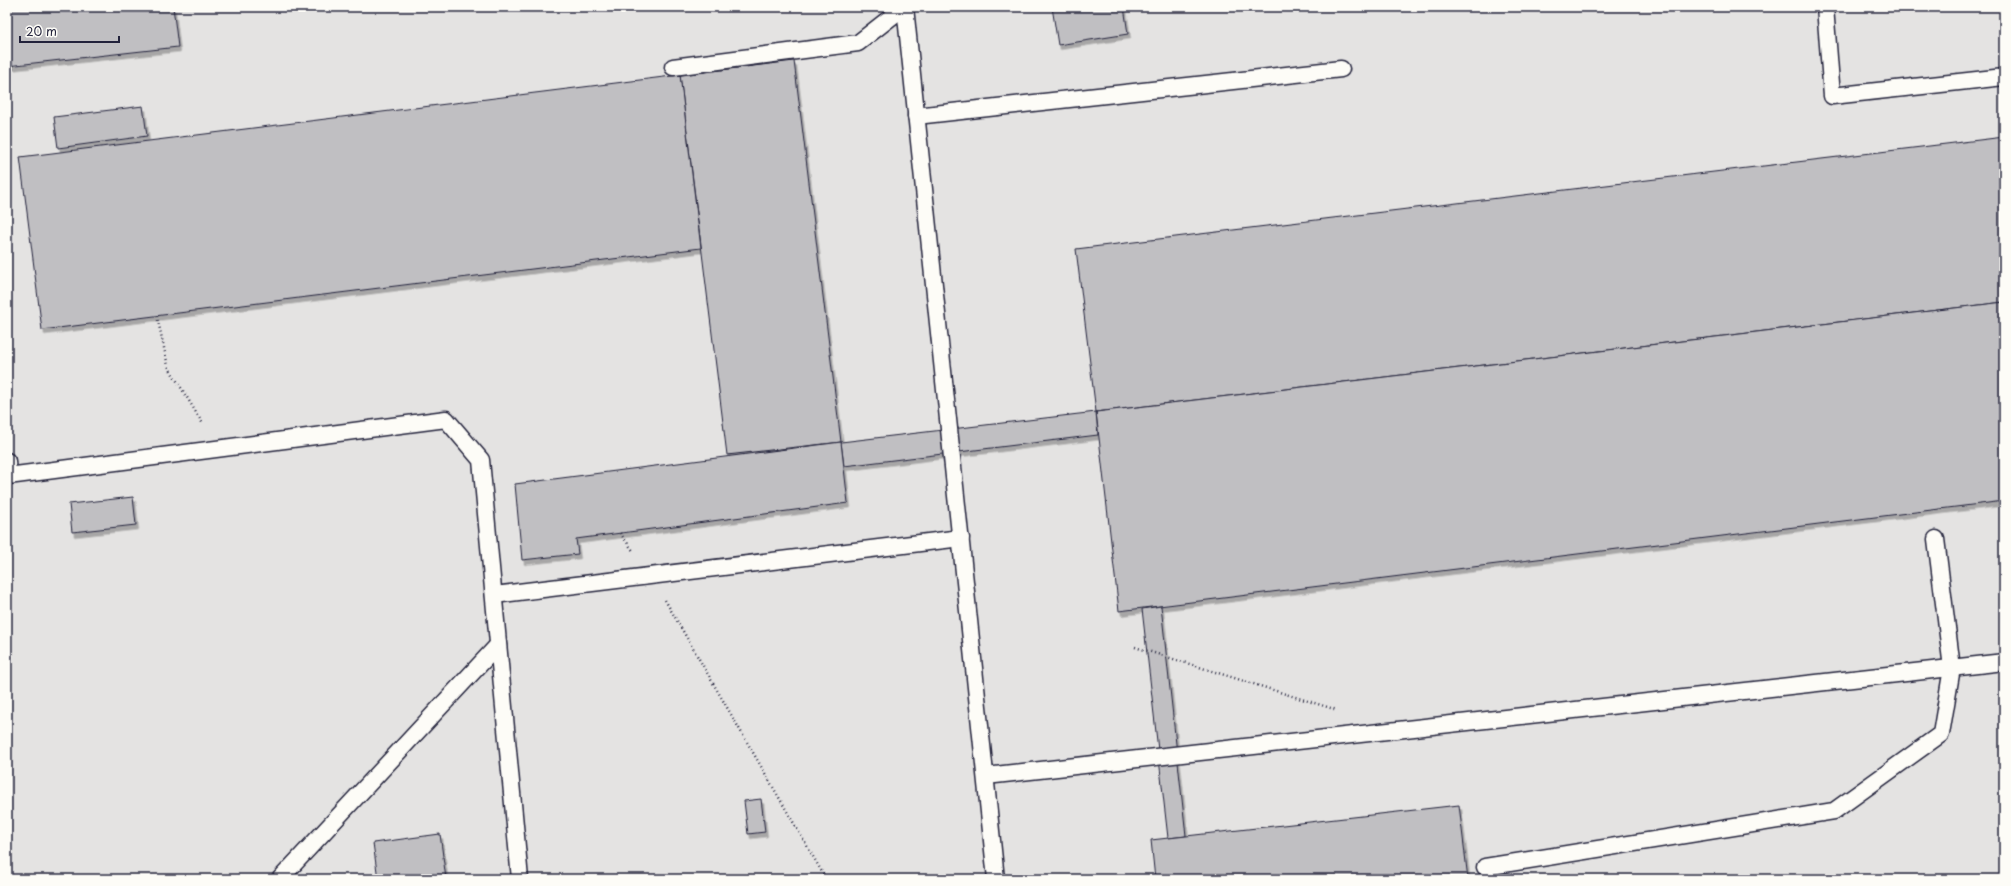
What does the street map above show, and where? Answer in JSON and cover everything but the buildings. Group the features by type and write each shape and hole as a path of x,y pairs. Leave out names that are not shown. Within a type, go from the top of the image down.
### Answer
{"lane":[{"path":"673,67 858,43 905,7"},
{"path":"905,7 996,879"},
{"path":"1825,7 1832,96 2004,77"},
{"path":"916,116 1341,68"},
{"path":"7,471 231,447 446,419 481,460 520,879"},
{"path":"494,595 961,538"},
{"path":"1486,867 1834,811 1941,734 1952,668 1936,539"},
{"path":"280,879 498,645"},
{"path":"986,776 2004,662"}],"path":[{"path":"157,316 168,366 199,422 231,447"},
{"path":"620,533 651,576 826,879"},
{"path":"1135,647 1340,711"}],"shaded area":[{"path":"7,7 2004,7 2004,879 7,879"}]}
